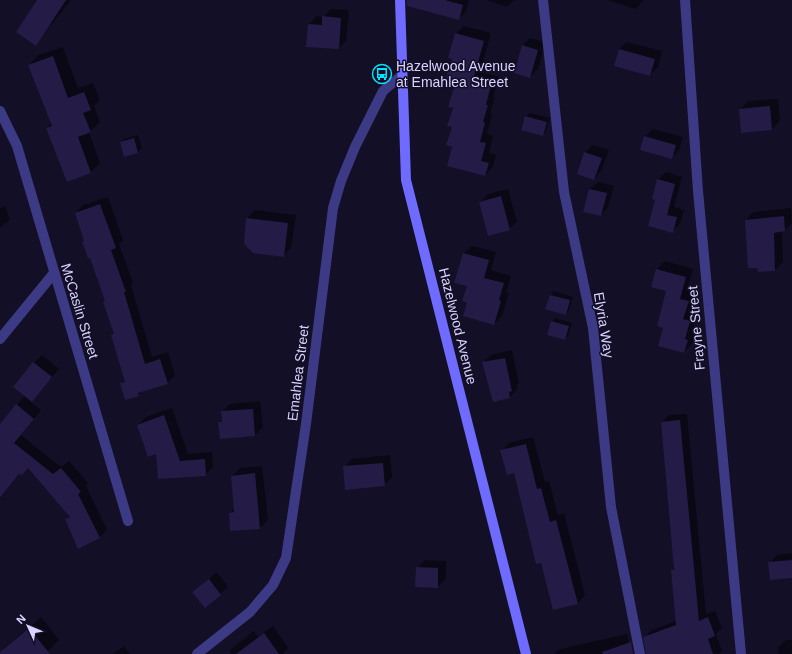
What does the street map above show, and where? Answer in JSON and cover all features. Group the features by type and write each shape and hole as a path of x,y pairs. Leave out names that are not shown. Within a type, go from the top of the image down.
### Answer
{"main road":[{"name":"Hazelwood Avenue","path":"400,0 401,76 406,180 526,654"}],"street":[{"name":"Elyria Way","path":"543,0 564,192 592,328 611,507 640,654"},
{"name":"Frayne Street","path":"684,0 698,191 741,654"},
{"name":"Emahlea Street","path":"197,654 250,612 273,585 286,558 300,470 333,208 341,181 355,147 383,91 401,76"},
{"name":"McCaslin Street","path":"0,112 17,146 128,521"},
{"path":"0,339 54,273"}],"building":[{"path":"37,0 66,0 36,46 16,32"},
{"path":"406,0 445,0 463,5 459,20 407,6"},
{"path":"322,16 341,18 339,49 306,47 308,24 322,25"},
{"path":"455,33 484,41 473,80 491,85 486,105 488,105 483,122 485,123 480,142 486,143 481,161 489,163 485,176 447,166 452,147 446,145 452,127 447,126 453,108 448,107 454,88 444,85 452,59 448,58"},
{"path":"522,45 538,50 530,78 514,73"},
{"path":"619,49 655,59 650,76 614,66"},
{"path":"53,56 68,98 84,92 91,110 83,113 91,132 78,137 91,173 67,182 46,128 52,126 28,65"},
{"path":"770,106 772,130 741,133 739,109"},
{"path":"525,116 547,122 543,136 521,130"},
{"path":"644,136 676,145 672,159 640,150"},
{"path":"134,138 138,153 124,157 120,142"},
{"path":"584,152 602,158 594,180 577,174"},
{"path":"657,179 675,184 667,215 677,217 673,233 648,226 655,200 652,199"},
{"path":"589,189 607,193 601,216 583,212"},
{"path":"501,196 510,230 488,236 479,202"},
{"path":"100,204 116,248 111,250 126,292 124,292 145,364 160,359 168,384 138,393 139,396 125,400 120,383 125,382 111,335 114,334 103,302 105,301 90,258 88,258 82,242 84,241 75,213"},
{"path":"784,216 785,231 774,233 775,271 758,272 757,268 748,268 745,220"},
{"path":"246,218 288,223 284,257 253,253 244,244"},
{"path":"463,253 489,260 484,278 504,283 499,300 501,301 494,325 463,316 467,303 462,301 467,286 454,283"},
{"path":"656,269 686,277 680,299 689,301 683,319 690,321 685,339 688,340 684,353 658,346 663,328 657,326 666,291 651,287"},
{"path":"550,295 570,300 566,315 545,309"},
{"path":"551,321 569,326 565,340 547,335"},
{"path":"505,358 512,391 509,392 510,398 493,402 482,362"},
{"path":"33,362 52,377 32,402 13,387"},
{"path":"16,404 34,419 14,443 53,474 61,468 81,492 78,494 100,538 78,549 65,519 70,517 28,468 22,475 19,474 0,498 0,424"},
{"path":"253,409 255,436 220,439 218,422 222,422 221,411"},
{"path":"164,415 180,461 205,459 206,476 158,479 156,454 148,457 137,425"},
{"path":"680,420 699,621 708,617 715,636 708,639 713,654 646,654 643,637 676,625 671,570 674,570 661,422"},
{"path":"526,444 537,489 541,488 550,522 556,520 578,604 553,610 541,563 536,564 514,473 507,475 500,450"},
{"path":"383,463 385,486 345,490 343,466"},
{"path":"255,473 260,529 230,531 229,513 234,512 231,476"},
{"path":"792,560 792,578 770,580 768,562"},
{"path":"416,567 438,568 438,588 415,587"},
{"path":"209,579 221,595 205,608 192,592"},
{"path":"29,628 50,654 0,654 0,652"},
{"path":"264,633 279,654 236,654"},
{"path":"631,642 633,654 603,654 602,652"}],"place":[{"name":"Hazelwood Avenue at Emahlea Street","path":"382,74"}]}
